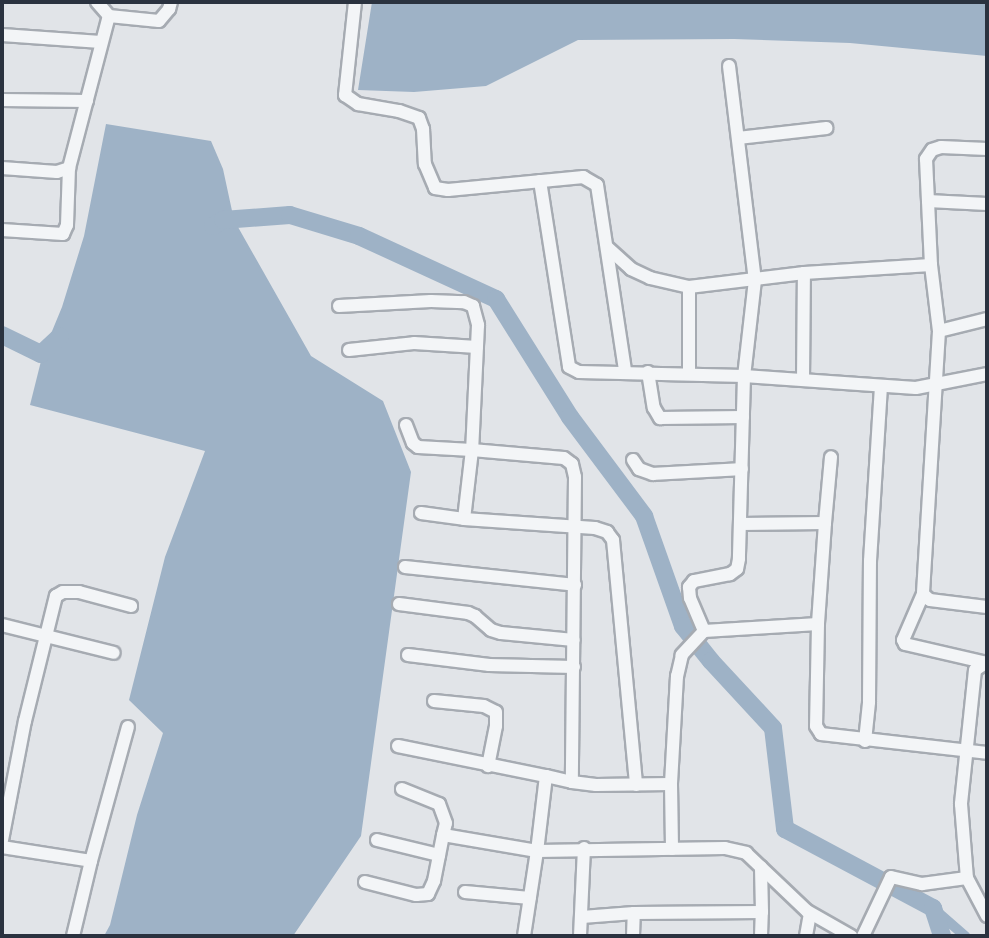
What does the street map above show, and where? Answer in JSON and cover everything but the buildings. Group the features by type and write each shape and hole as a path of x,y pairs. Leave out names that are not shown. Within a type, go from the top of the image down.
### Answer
{"street":[{"path":"97,2 109,16 149,23 159,21 171,2"},
{"path":"348,2 355,2 345,95 348,101 399,111 419,118 423,129 425,164 435,187 448,190 583,177 592,179 600,195 625,371"},
{"path":"2,230 63,234 67,225 69,168 109,16"},
{"path":"2,35 101,42"},
{"path":"702,633 689,587 694,581 730,574 737,569 741,524 744,376 755,280 729,66"},
{"path":"2,100 87,102"},
{"path":"738,138 827,128"},
{"path":"985,662 905,645 903,640 923,594 933,386 939,331 931,265 926,159 932,150 952,146 987,149"},
{"path":"2,167 57,172 69,168"},
{"path":"540,181 569,367 579,372 625,371 744,376 881,386 933,386 987,374"},
{"path":"928,201 987,204"},
{"path":"608,248 632,269 650,278 689,286 804,273 931,265"},
{"path":"803,380 804,273"},
{"path":"689,286 690,374"},
{"path":"339,306 464,302 473,306 477,313 477,347 472,450 464,519"},
{"path":"939,331 987,319"},
{"path":"349,350 414,343 477,347"},
{"path":"648,372 654,408 660,418 743,417"},
{"path":"865,741 869,702 870,561 881,386"},
{"path":"406,425 413,443 418,447 564,458 572,464 576,490 572,782"},
{"path":"831,457 818,624 817,730 831,738 987,753"},
{"path":"633,460 639,469 653,474 742,469"},
{"path":"421,513 464,519 595,528 607,532 613,540 636,785"},
{"path":"741,524 825,523"},
{"path":"405,567 575,585"},
{"path":"2,840 6,801 52,603 63,592 79,592 131,607"},
{"path":"923,594 937,602 987,607"},
{"path":"399,604 468,613 491,630 501,633 574,640"},
{"path":"672,849 671,784 677,676 682,655 702,633 818,624"},
{"path":"2,625 114,653"},
{"path":"408,655 489,665 574,667"},
{"path":"985,662 975,670 961,804 967,878 987,916"},
{"path":"434,701 484,706 496,712 488,766"},
{"path":"73,936 128,727"},
{"path":"398,746 572,782 671,784"},
{"path":"524,936 546,776"},
{"path":"365,882 416,895 428,894 432,889 446,823 439,804 402,789"},
{"path":"443,835 537,850 738,850 761,867 810,913 851,936"},
{"path":"377,840 439,855"},
{"path":"2,847 91,861"},
{"path":"580,936 584,848"},
{"path":"761,867 761,936"},
{"path":"863,936 887,880 896,876 932,884 967,878"},
{"path":"465,892 530,898"},
{"path":"582,917 634,913 762,912"},
{"path":"633,936 634,913"},
{"path":"807,936 810,913"}],"water":[{"path":"372,2 987,2 987,56 850,43 734,39 578,40 486,86 414,92 358,90"},
{"path":"106,124 211,141 223,169 234,220 311,356 383,401 411,472 361,836 293,936 104,936 110,925 137,815 163,733 129,700 165,557 205,451 30,405 43,353 62,307 84,236"}],"waterway":[{"path":"213,226 223,220 290,215 359,236 496,299 570,417 644,516 683,626 711,661 773,728 785,829 933,908 942,936"},
{"path":"2,335 41,354 60,336"},
{"path":"933,908 965,936"}]}
